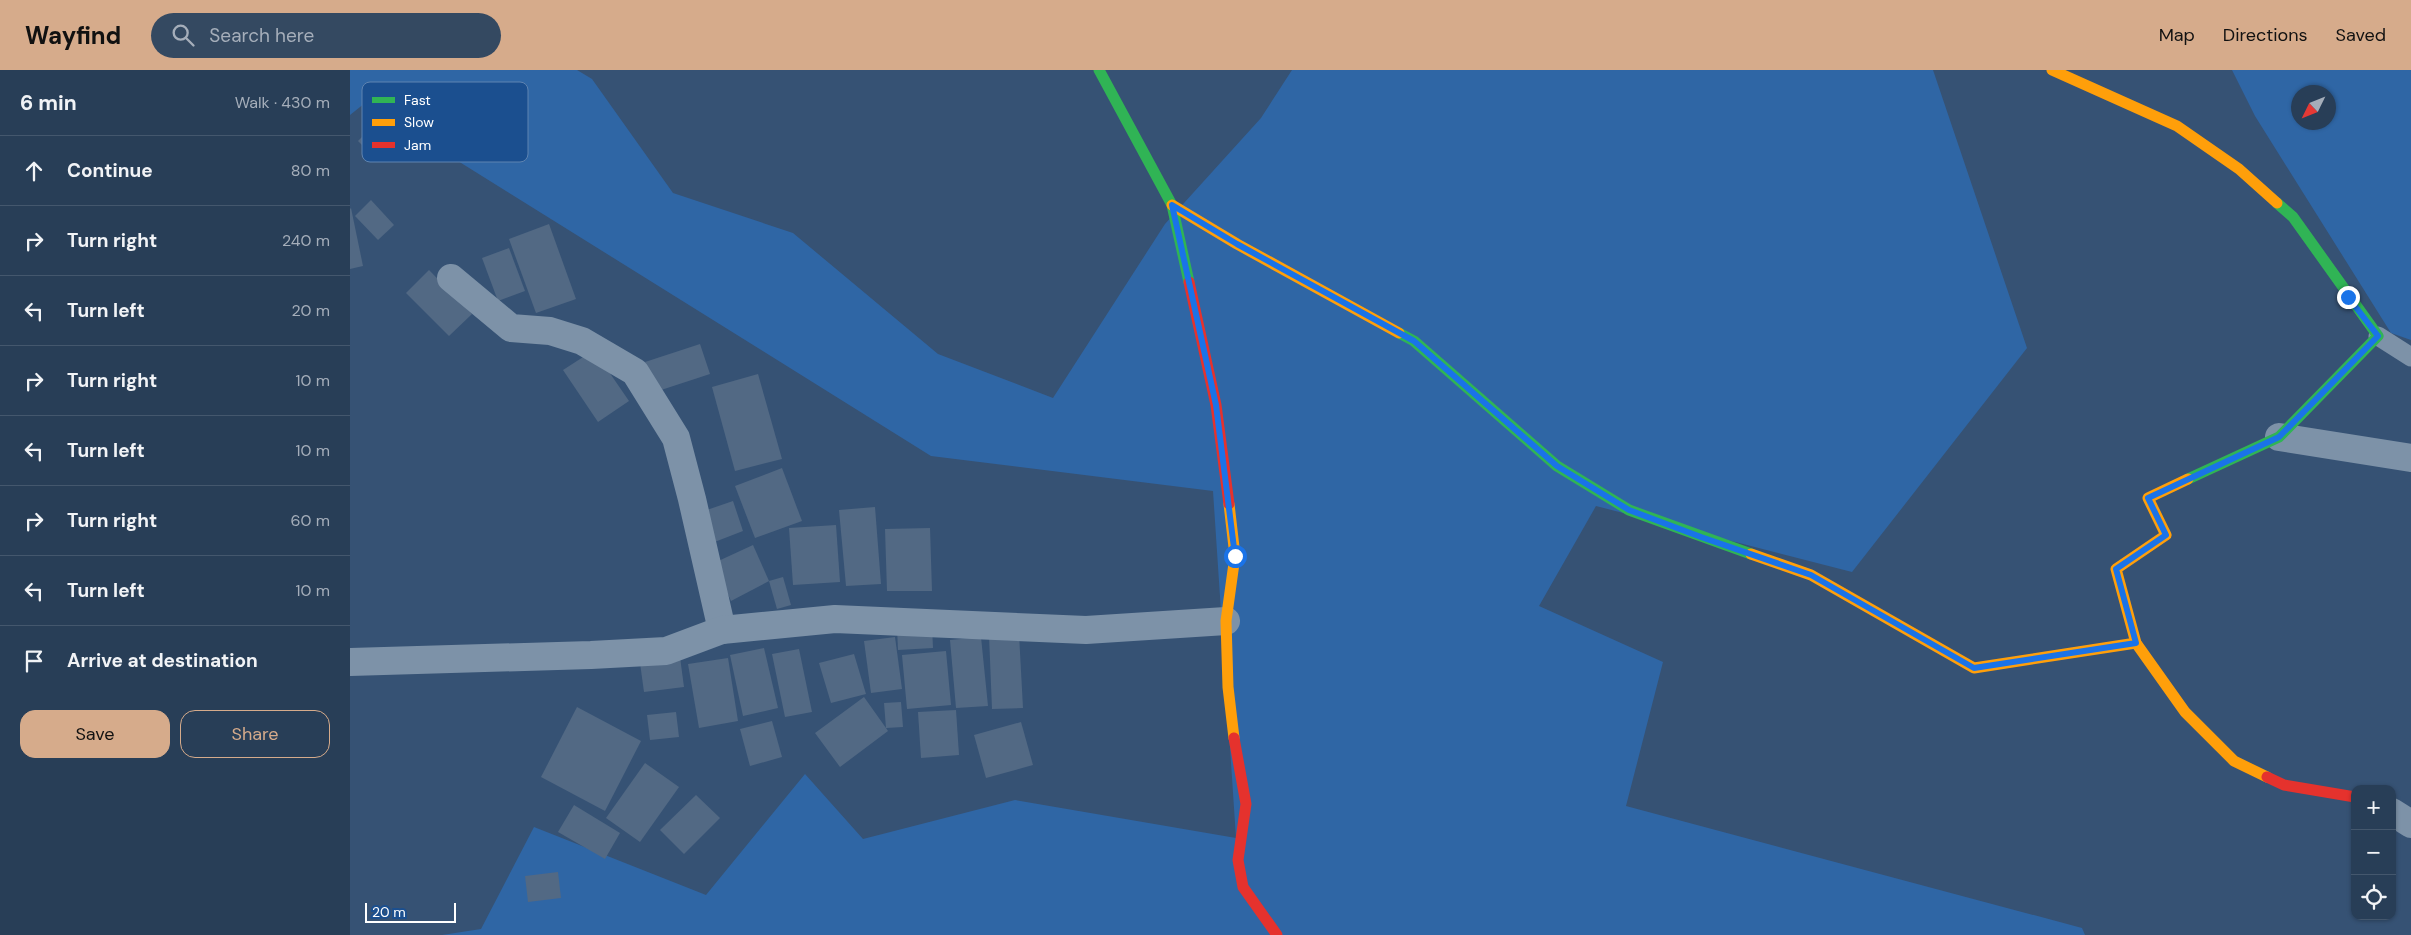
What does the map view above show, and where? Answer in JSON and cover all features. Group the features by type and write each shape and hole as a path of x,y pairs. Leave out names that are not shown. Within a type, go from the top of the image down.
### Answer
{"street":[{"path":"1099,70 1172,205 1216,405 1235,556 1226,621 1228,687 1233,730 1246,804 1238,860 1243,887 1277,935"},
{"path":"2052,70 2177,126 2239,169 2293,217 2378,336 2279,437 2148,498 2166,535 2116,569 2136,643 2185,712 2234,761 2284,785 2351,796"},
{"path":"1172,205 1237,244 1414,341 1557,466 1629,510 1811,575 1974,668 2136,643"},
{"path":"451,278 511,328 550,331 582,341 635,372 676,438 722,630"},
{"path":"2279,437 2411,458"},
{"path":"350,662 590,655 666,650 722,630 835,619 1086,630 1226,621"},
{"path":"2396,815 2411,824"}],"lane":[{"path":"2378,336 2411,357"}],"shaded area":[{"path":"350,70 577,70 592,79 673,193 793,233 938,354 1053,398 1165,224 1261,118 1292,70 1933,70 2027,348 1852,572 1596,506 1539,606 1663,662 1626,806 2082,928 2085,935 442,935 481,929 534,827 706,895 805,774 863,839 1015,800 1236,838 1213,491 931,456 460,162 528,162 528,82 362,82 362,105 350,115"},
{"path":"2232,70 2411,70 2411,340 2391,333 2255,116"}],"building":[{"path":"362,137 362,145 358,141"},
{"path":"371,200 394,225 378,240 355,216"},
{"path":"350,209 363,266 350,269"},
{"path":"549,224 576,299 536,313 509,239"},
{"path":"509,248 525,291 498,301 482,258"},
{"path":"429,270 472,314 449,336 406,293"},
{"path":"700,344 710,374 655,392 645,362"},
{"path":"594,350 629,401 598,422 563,370"},
{"path":"758,374 782,459 735,471 712,387"},
{"path":"782,468 802,521 755,538 735,486"},
{"path":"733,501 743,531 712,543 701,512"},
{"path":"875,507 881,584 846,586 839,510"},
{"path":"836,525 840,582 793,585 789,528"},
{"path":"930,528 932,591 887,591 885,529"},
{"path":"753,545 769,581 731,601 714,563"},
{"path":"783,577 791,605 777,609 769,581"},
{"path":"932,626 933,648 898,650 897,628"},
{"path":"1019,634 1023,708 992,709 989,635"},
{"path":"895,637 902,689 871,693 864,641"},
{"path":"981,637 988,706 956,708 950,640"},
{"path":"764,648 778,708 743,716 730,655"},
{"path":"799,649 812,712 785,717 772,654"},
{"path":"946,651 951,705 907,709 902,655"},
{"path":"854,654 866,694 831,703 819,663"},
{"path":"680,657 684,687 644,692 640,663"},
{"path":"728,658 738,721 699,728 688,664"},
{"path":"864,697 888,731 840,767 815,733"},
{"path":"901,702 903,727 886,728 884,703"},
{"path":"577,707 641,741 605,811 541,777"},
{"path":"956,710 959,755 921,758 918,712"},
{"path":"676,712 679,737 650,740 647,715"},
{"path":"772,721 782,757 750,766 740,729"},
{"path":"1021,722 1033,765 986,778 974,735"},
{"path":"645,763 679,787 640,842 606,818"},
{"path":"696,795 720,818 684,854 660,830"},
{"path":"574,805 620,833 605,859 558,832"},
{"path":"558,872 561,898 528,902 525,876"}],"traffic: fast":[{"path":"1099,70 1172,205 1189,282"},
{"path":"2188,479 2279,437 2378,336 2293,217 2277,203"},
{"path":"1399,333 1414,341 1557,466 1629,510 1751,554"}],"traffic: slow":[{"path":"2052,70 2177,126 2239,169 2277,203"},
{"path":"1172,205 1237,244 1399,333"},
{"path":"2188,479 2148,498 2166,535 2116,569 2136,643 2185,712 2234,761 2267,777"},
{"path":"1229,504 1235,556 1226,621 1228,687 1234,738"},
{"path":"1751,554 1811,575 1974,668 2136,643"}],"traffic: jam":[{"path":"1189,282 1216,405 1229,504"},
{"path":"1234,738 1246,804 1238,860 1243,887 1277,935"},
{"path":"2267,777 2284,785 2351,796"}],"route":[{"path":"1235,556 1216,405 1172,205 1237,244 1414,341 1557,466 1629,510 1811,575 1974,668 2136,643 2116,569 2166,535 2148,498 2279,437 2378,336 2348,297"}]}
